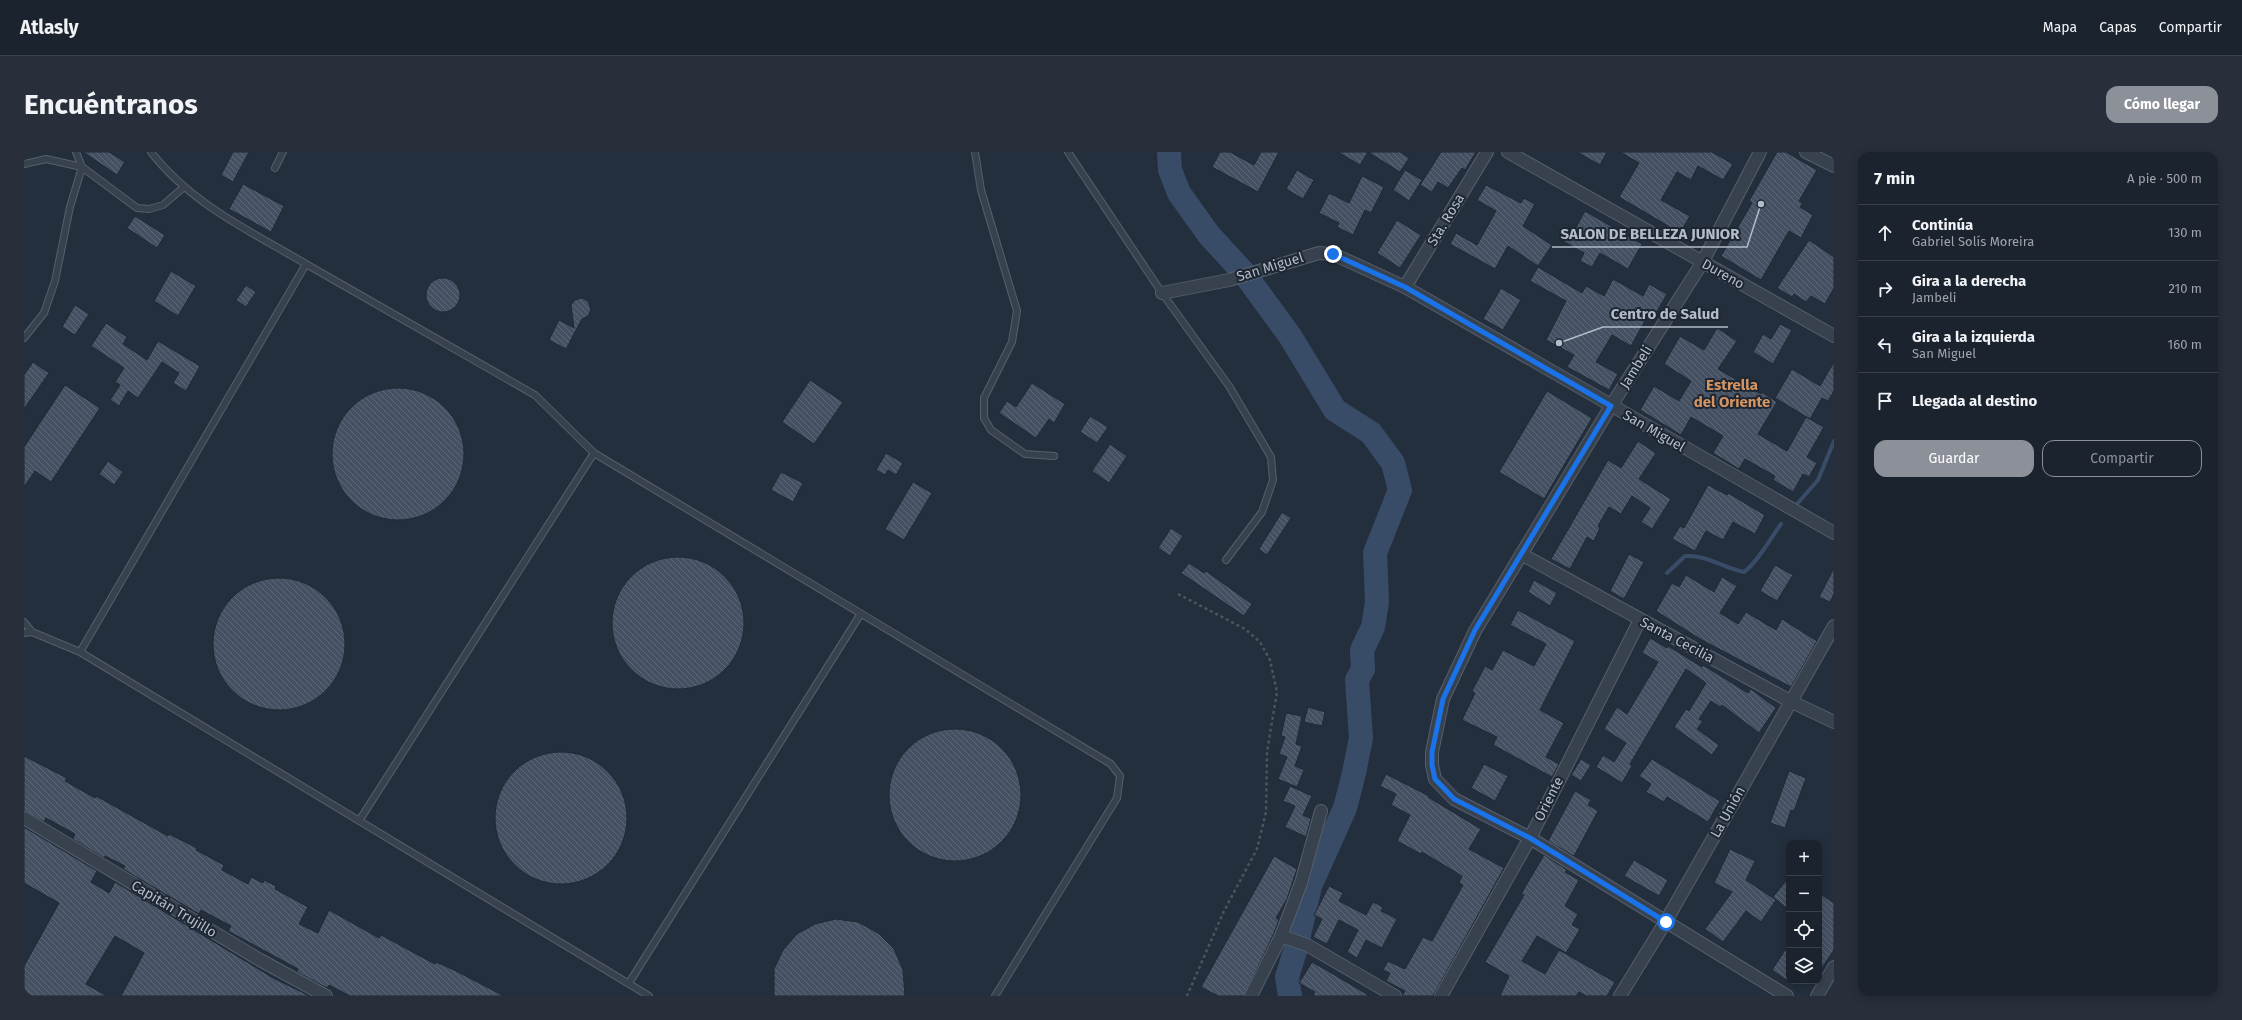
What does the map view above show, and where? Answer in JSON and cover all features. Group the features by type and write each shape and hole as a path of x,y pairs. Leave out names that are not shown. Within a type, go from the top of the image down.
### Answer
{"street":[{"name":"Sta. Rosa","path":"1405,287 1487,152"},
{"name":"Dureno","path":"1508,152 1702,263 1834,336"},
{"name":"Jambeli","path":"1530,838 1454,799 1435,779 1432,752 1443,699 1475,630 1611,406 1702,263 1760,152"},
{"path":"1806,152 1834,166"},
{"name":"San Miguel","path":"1162,293 1229,280 1268,267 1319,253 1333,254 1405,287 1834,533"},
{"name":"Santa Cecilia","path":"1521,554 1790,701 1834,722"},
{"name":"Oriente","path":"1441,996 1530,838 1640,620"},
{"name":"La Unión","path":"1620,996 1666,922 1790,701 1834,626"},
{"path":"1251,996 1286,938 1320,811"},
{"name":"Capitán Trujillo","path":"24,818 260,960 326,996"},
{"path":"1530,838 1787,996"},
{"path":"1286,938 1307,945 1395,996"},
{"path":"1818,996 1834,968"}],"lane":[{"path":"24,338 44,313 55,281 70,207 82,167 76,152"},
{"path":"151,152 184,187 204,204 535,395 594,453 860,615 1111,764 1120,776 1117,798 995,996"},
{"path":"275,168 283,152"},
{"path":"975,152 981,190 1017,311 1012,342 984,398 984,418 990,430 1025,454 1054,456"},
{"path":"1068,152 1162,293 1229,386 1271,457 1273,480 1262,512 1226,560"},
{"path":"24,164 46,159 82,167 137,208 149,209 163,205 184,187"},
{"path":"80,652 306,264"},
{"path":"359,821 594,453"},
{"path":"629,983 860,615"},
{"path":"24,622 32,632 80,652 649,996"},
{"path":"24,633 32,632"}],"path":[{"path":"1178,594 1245,630 1260,642 1270,660 1277,692 1267,752 1266,812 1257,849 1224,911 1188,996"}],"building":[{"path":"83,152 109,152 125,162 117,175"},
{"path":"233,152 249,152 233,182 221,175"},
{"path":"1220,152 1230,152 1254,165 1261,152 1279,152 1258,192 1212,167"},
{"path":"1338,152 1368,152 1360,165"},
{"path":"1368,152 1400,152 1409,158 1400,172"},
{"path":"1441,152 1476,152 1465,170 1462,168 1448,188 1438,182 1432,192 1420,185"},
{"path":"1577,152 1607,152 1600,165"},
{"path":"1620,152 1712,152 1733,164 1723,180 1698,166 1691,180 1677,172 1661,200 1690,216 1680,233 1619,197 1639,163"},
{"path":"1777,152 1786,152 1817,170 1799,201 1803,203 1800,207 1813,215 1801,238 1789,231 1761,280 1721,256 1752,203 1749,201"},
{"path":"1297,170 1314,180 1303,199 1286,189"},
{"path":"1405,170 1422,180 1409,201 1393,190"},
{"path":"1362,176 1384,187 1371,213 1365,210 1353,235 1337,227 1339,223 1319,213 1329,193 1349,203"},
{"path":"243,184 284,206 271,232 229,209"},
{"path":"1486,185 1521,203 1524,198 1535,204 1523,226 1552,245 1538,266 1508,246 1495,269 1450,244 1456,233 1477,245 1496,211 1477,200"},
{"path":"1585,211 1642,244 1628,269 1600,253 1592,267 1580,261 1584,253 1563,241 1570,228 1574,231"},
{"path":"135,216 165,235 157,248 127,228"},
{"path":"1397,220 1421,235 1400,268 1377,253"},
{"path":"1809,240 1834,257 1834,288 1825,304 1811,296 1806,302 1794,294 1792,297 1777,288"},
{"path":"1538,267 1582,293 1586,286 1604,296 1613,279 1643,296 1649,284 1667,294 1651,322 1646,319 1631,346 1612,335 1596,362 1618,374 1609,390 1567,367 1574,355 1546,340 1566,301 1530,281"},
{"path":"171,271 196,286 178,316 154,301"},
{"path":"443,278 455,283 460,295 455,307 443,312 431,307 426,295 431,283"},
{"path":"246,285 256,292 246,307 236,300"},
{"path":"1501,288 1521,300 1503,330 1483,319"},
{"path":"582,298 588,301 591,310 588,316 582,319 566,349 549,340 559,320 574,328 571,305 575,300"},
{"path":"75,305 89,314 75,335 62,327"},
{"path":"106,323 127,337 123,344 147,360 158,341 200,366 186,391 173,383 179,373 162,362 138,398 128,391 119,406 110,400 120,385 115,382 124,368 91,346"},
{"path":"1780,324 1792,330 1773,364 1753,352 1763,334 1771,339"},
{"path":"1717,328 1737,341 1718,369 1761,394 1762,392 1777,402 1758,434 1787,451 1806,417 1824,427 1807,457 1817,463 1809,477 1803,474 1793,492 1773,480 1775,476 1745,459 1739,469 1713,453 1723,436 1691,417 1681,435 1640,410 1654,386 1679,401 1691,381 1664,364 1680,336 1704,350"},
{"path":"33,362 49,373 24,409 24,375"},
{"path":"1834,362 1834,391 1828,401 1822,398 1810,419 1775,398 1792,369 1820,386"},
{"path":"810,380 843,402 814,444 782,422"},
{"path":"1032,383 1065,404 1054,423 1049,419 1036,438 999,413 1007,401 1016,407"},
{"path":"65,385 100,408 51,482 35,471 24,487 24,447"},
{"path":"404,388 423,393 435,399 445,407 453,417 459,429 463,441 463,467 459,479 453,491 445,501 435,509 423,515 411,519 392,520 373,515 361,509 351,501 343,491 337,479 333,467 332,448 337,429 343,417 351,407 361,399 373,393 385,389"},
{"path":"1547,391 1592,418 1544,499 1499,472"},
{"path":"1090,416 1108,427 1097,443 1080,432"},
{"path":"1638,441 1656,453 1639,479 1671,499 1652,529 1641,522 1650,508 1632,496 1621,514 1609,507 1598,526 1600,528 1594,541 1587,537 1570,569 1551,559 1608,460 1621,468"},
{"path":"1110,444 1127,456 1109,483 1092,471"},
{"path":"886,453 903,463 896,475 888,470 885,475 876,470"},
{"path":"108,461 123,472 114,485 99,474"},
{"path":"781,472 803,483 793,502 771,490"},
{"path":"913,482 932,493 904,540 885,529"},
{"path":"1708,485 1727,495 1728,493 1765,515 1755,534 1733,522 1723,540 1706,531 1695,551 1672,539 1680,526 1684,528"},
{"path":"1282,512 1291,518 1267,555 1259,549"},
{"path":"1171,528 1183,536 1170,556 1158,548"},
{"path":"1629,554 1644,562 1624,599 1610,591"},
{"path":"684,557 703,562 715,568 725,576 733,586 739,598 743,610 743,636 739,648 733,660 725,670 715,678 703,684 691,688 672,689 653,684 641,678 631,670 623,660 617,648 613,636 612,617 617,598 623,586 631,576 641,568 653,562 665,558"},
{"path":"1189,563 1204,573 1206,571 1252,604 1244,616 1181,573"},
{"path":"1775,565 1793,575 1777,601 1760,591"},
{"path":"1834,568 1834,594 1830,602 1819,597"},
{"path":"1686,575 1714,592 1722,577 1737,586 1720,613 1738,624 1746,612 1776,630 1782,619 1817,641 1791,687 1700,639 1656,611 1672,583 1679,587"},
{"path":"285,578 304,583 316,589 326,597 334,607 340,619 344,631 344,657 340,669 334,681 326,691 316,699 304,705 292,709 273,710 254,705 242,699 232,691 224,681 218,669 214,657 213,638 218,619 224,607 232,597 242,589 254,583 266,579"},
{"path":"1534,580 1557,593 1550,606 1528,592"},
{"path":"1518,610 1575,641 1540,710 1564,723 1546,757 1559,764 1552,777 1493,745 1497,737 1462,720 1475,693 1472,691 1485,666 1492,670 1503,650 1534,666 1546,644 1510,625"},
{"path":"1650,638 1667,648 1668,646 1702,667 1703,665 1748,693 1751,689 1776,708 1759,733 1722,705 1720,707 1711,701 1699,719 1703,721 1697,729 1719,745 1712,755 1674,727 1686,709 1689,711 1706,683 1686,669 1630,764 1632,766 1622,783 1596,767 1603,755 1614,762 1626,743 1604,729 1617,707 1627,714 1658,662 1642,653"},
{"path":"1308,707 1325,712 1322,726 1304,722"},
{"path":"1286,713 1302,716 1296,744 1302,746 1295,766 1304,770 1297,787 1278,779 1287,757 1279,754 1285,737 1281,736"},
{"path":"961,729 980,734 992,740 1002,748 1010,758 1016,770 1020,782 1020,808 1016,820 1010,832 1002,842 992,850 980,856 968,860 949,861 930,856 918,850 908,842 900,832 894,820 890,808 889,789 894,770 900,758 908,748 918,740 930,734 942,730"},
{"path":"567,752 586,757 598,763 608,771 616,781 622,793 626,805 626,831 622,843 616,855 608,865 598,873 586,879 574,883 555,884 536,879 524,873 514,865 506,855 500,843 496,831 495,812 500,793 506,781 514,771 524,763 536,757 548,753"},
{"path":"24,756 67,778 65,781 95,798 96,796 168,836 169,834 197,848 196,850 224,865 222,870 248,884 251,877 263,883 264,880 276,886 275,889 308,907 299,924 318,933 329,910 379,938 381,935 435,964 436,962 454,970 504,996 350,996 329,985 327,988 297,972 298,969 228,931 231,926 201,910 199,914 123,869 125,866 105,856 104,858 73,839 75,834 46,818 44,822 24,811"},
{"path":"1581,759 1591,765 1581,781 1571,775"},
{"path":"1652,759 1720,801 1708,822 1667,797 1664,802 1646,792 1651,784 1639,776"},
{"path":"1484,764 1508,776 1495,801 1471,788"},
{"path":"1789,771 1806,778 1794,811 1791,810 1785,828 1770,823"},
{"path":"1386,774 1429,796 1428,797 1481,829 1469,849 1504,868 1433,996 1402,996 1405,991 1386,981 1390,973 1383,970 1388,961 1405,969 1423,937 1432,941 1463,885 1459,883 1462,876 1422,852 1421,854 1397,841 1410,815 1391,805 1396,794 1380,786"},
{"path":"1290,786 1312,796 1303,815 1311,819 1306,837 1285,827 1295,806 1283,801"},
{"path":"1575,791 1591,800 1588,805 1598,811 1574,856 1548,841"},
{"path":"24,827 97,871 91,882 109,893 115,882 275,979 310,996 121,996 144,953 115,936 86,984 107,996 24,996 24,966 59,903 24,883"},
{"path":"1730,849 1755,861 1746,880 1776,900 1761,922 1746,911 1723,942 1705,929 1732,892 1714,883"},
{"path":"1544,855 1567,870 1565,872 1579,880 1565,906 1578,914 1572,925 1580,929 1566,953 1537,936 1522,961 1545,974 1559,950 1615,982 1607,996 1586,996 1579,992 1576,996 1500,996 1509,976 1485,962 1524,895 1521,894"},
{"path":"1274,856 1297,869 1287,899 1276,918 1279,920 1274,933 1244,996 1218,996 1201,987"},
{"path":"1634,860 1668,880 1659,896 1624,876"},
{"path":"1786,881 1786,908 1773,897"},
{"path":"1329,886 1343,893 1339,901 1366,915 1373,902 1383,907 1381,911 1397,919 1382,948 1366,940 1357,958 1347,952 1358,930 1339,920 1327,944 1313,937 1322,919 1314,915"},
{"path":"1822,895 1834,903 1834,950 1822,968"},
{"path":"836,919 858,922 878,933 894,949 903,970 905,996 774,996 774,969 783,950 797,934 815,924"},
{"path":"1786,949 1786,980 1772,970"},
{"path":"1312,962 1370,996 1313,996 1315,992 1299,983"}],"waterway":[{"path":"1169,152 1170,170 1179,193 1209,235 1244,273 1290,336 1335,410 1371,433 1393,463 1400,490 1375,553 1377,602 1373,627 1362,650 1363,669 1357,680 1361,738 1354,773 1345,808 1310,886 1296,948 1287,977 1290,996"},
{"path":"1797,504 1818,480 1834,441"},
{"path":"1667,573 1685,556 1694,556 1744,572 1758,557 1781,524"}],"place":[{"name":"SALON DE BELLEZA JUNIOR","path":"1761,204"},
{"name":"Centro de Salud","path":"1559,343"}],"district":[{"name":"Estrella del Oriente","path":"1732,394"}],"route":[{"path":"1333,254 1405,287 1611,406 1475,630 1443,699 1432,752 1432,765 1435,779 1454,799 1530,838 1666,922"}]}
